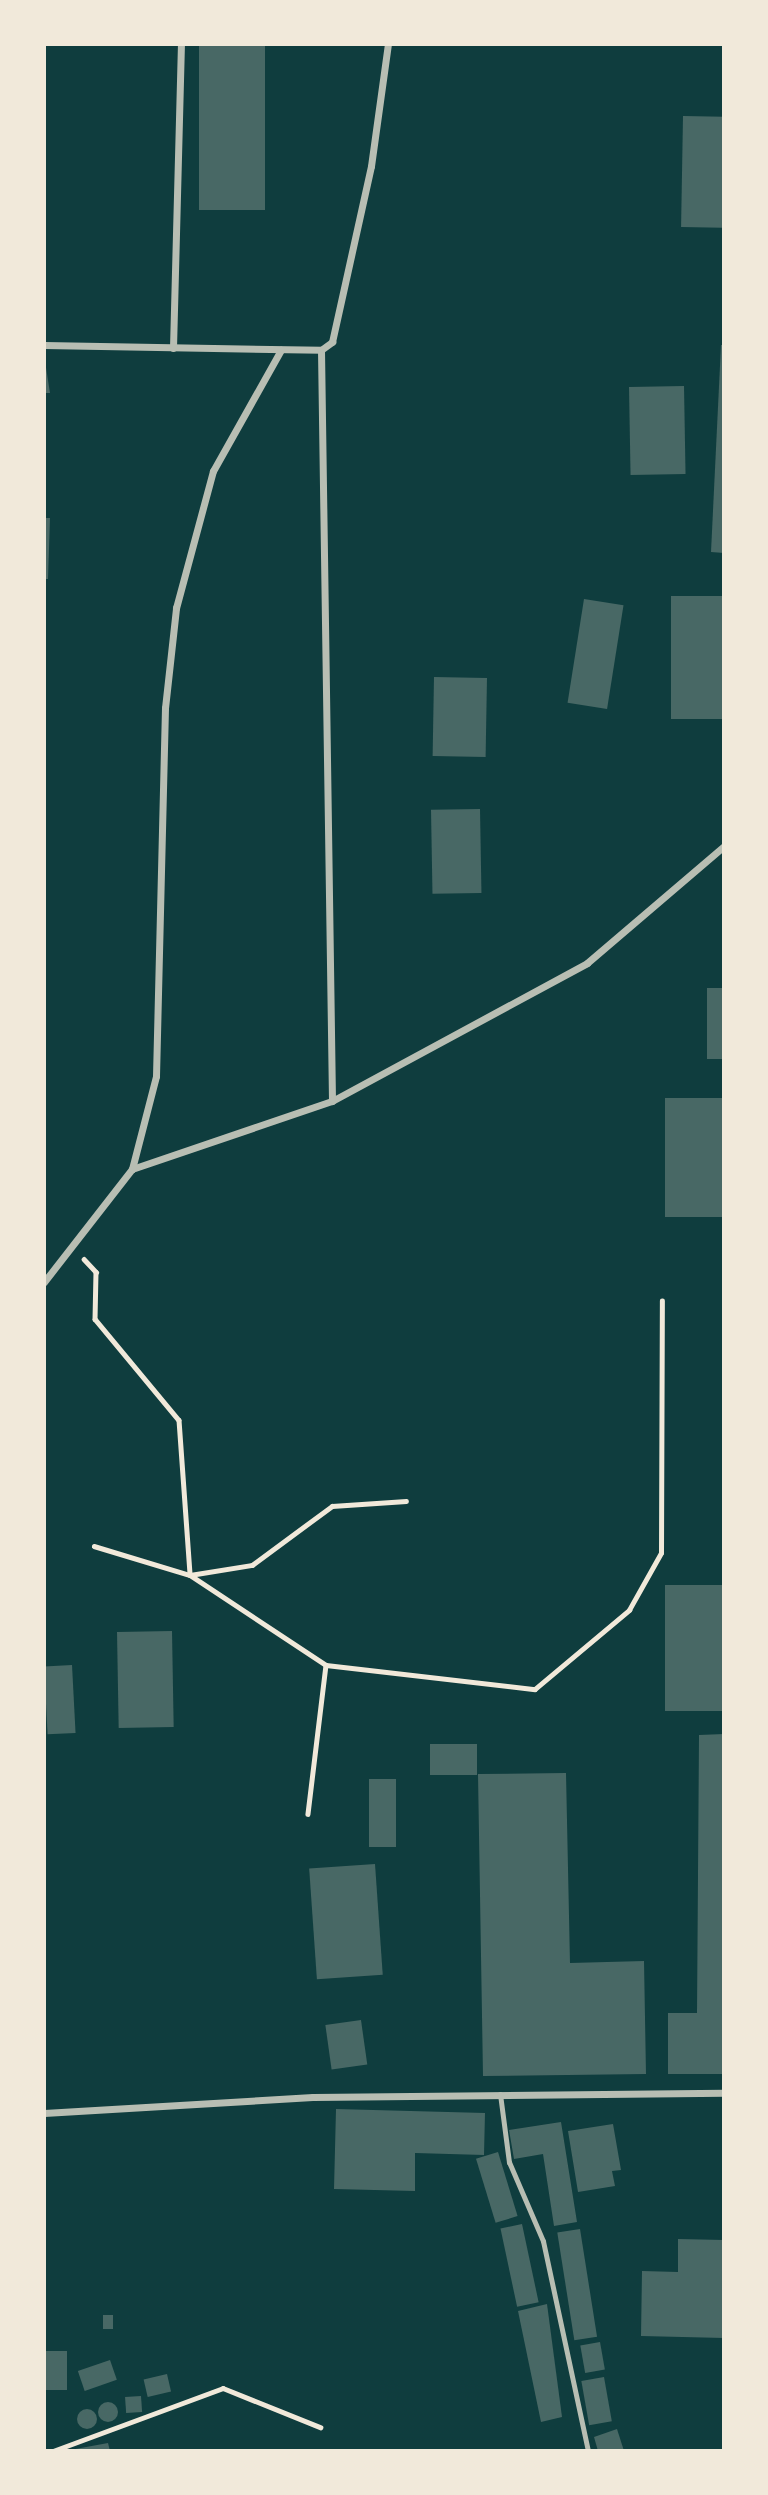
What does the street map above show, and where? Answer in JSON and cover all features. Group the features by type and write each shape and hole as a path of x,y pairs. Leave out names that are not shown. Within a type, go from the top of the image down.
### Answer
{"street":[{"path":"173,348 181,44"},
{"path":"44,345 321,350 338,333 388,44"},
{"path":"44,1282 132,1169 156,1076 165,708 176,608 213,471 281,350"},
{"path":"321,350 332,1101"},
{"path":"132,1169 332,1101 587,963 724,846"},
{"path":"44,2113 313,2097 724,2093"}],"lane":[{"path":"500,2094 509,2162 543,2241 588,2451"}],"path":[{"path":"72,1246 96,1272 95,1319 178,1420 190,1575"},
{"path":"93,1546 190,1575 326,1665 535,1689 629,1610 661,1553 662,1301"},
{"path":"190,1575 252,1565 332,1506 406,1501"},
{"path":"308,1814 326,1665"},
{"path":"53,2451 223,2388 320,2427"}],"building":[{"path":"199,44 265,44 265,210 199,210"},
{"path":"683,116 724,117 722,228 681,227"},
{"path":"721,345 724,345 724,553 711,552"},
{"path":"44,355 50,393 44,393"},
{"path":"684,386 686,474 631,475 629,387"},
{"path":"44,518 50,518 48,579 44,579"},
{"path":"671,596 724,596 724,719 671,719"},
{"path":"584,599 624,605 607,709 568,703"},
{"path":"434,677 487,678 486,757 433,756"},
{"path":"480,809 481,893 432,894 431,810"},
{"path":"707,988 724,988 724,1059 707,1059"},
{"path":"665,1098 724,1098 724,1217 665,1217"},
{"path":"665,1585 724,1585 724,1711 665,1711"},
{"path":"172,1631 174,1727 119,1728 117,1632"},
{"path":"72,1665 76,1733 48,1734 44,1666"},
{"path":"724,1734 724,2074 668,2074 668,2013 697,2013 699,1735"},
{"path":"430,1744 477,1744 477,1775 430,1775"},
{"path":"566,1773 570,1963 644,1961 646,2074 483,2076 478,1774"},
{"path":"369,1779 396,1779 396,1847 369,1847"},
{"path":"375,1864 383,1975 317,1979 309,1869"},
{"path":"361,2020 367,2065 332,2070 325,2025"},
{"path":"336,2109 485,2113 484,2155 415,2153 415,2191 334,2189"},
{"path":"561,2122 577,2222 554,2226 543,2154 514,2159 509,2130"},
{"path":"613,2124 621,2170 612,2171 615,2186 578,2192 568,2131"},
{"path":"498,2152 518,2216 496,2223 476,2159"},
{"path":"522,2224 539,2302 517,2307 500,2229"},
{"path":"580,2229 597,2337 574,2340 557,2233"},
{"path":"678,2239 724,2240 724,2338 641,2336 642,2271 678,2272"},
{"path":"547,2304 562,2417 541,2422 518,2311"},
{"path":"103,2315 113,2315 113,2329 103,2329"},
{"path":"600,2342 605,2370 585,2373 580,2345"},
{"path":"44,2351 67,2351 67,2390 44,2390"},
{"path":"110,2360 117,2380 85,2391 78,2371"},
{"path":"167,2374 171,2392 148,2397 144,2379"},
{"path":"604,2377 612,2421 589,2425 581,2381"},
{"path":"141,2396 142,2412 126,2413 125,2397"},
{"path":"108,2402 115,2405 118,2412 115,2419 108,2422 101,2419 98,2412 101,2405"},
{"path":"87,2409 94,2412 97,2419 94,2426 87,2429 80,2426 77,2419 80,2412"},
{"path":"617,2429 624,2451 598,2451 594,2437"},
{"path":"108,2443 110,2451 70,2451 70,2450"}]}
